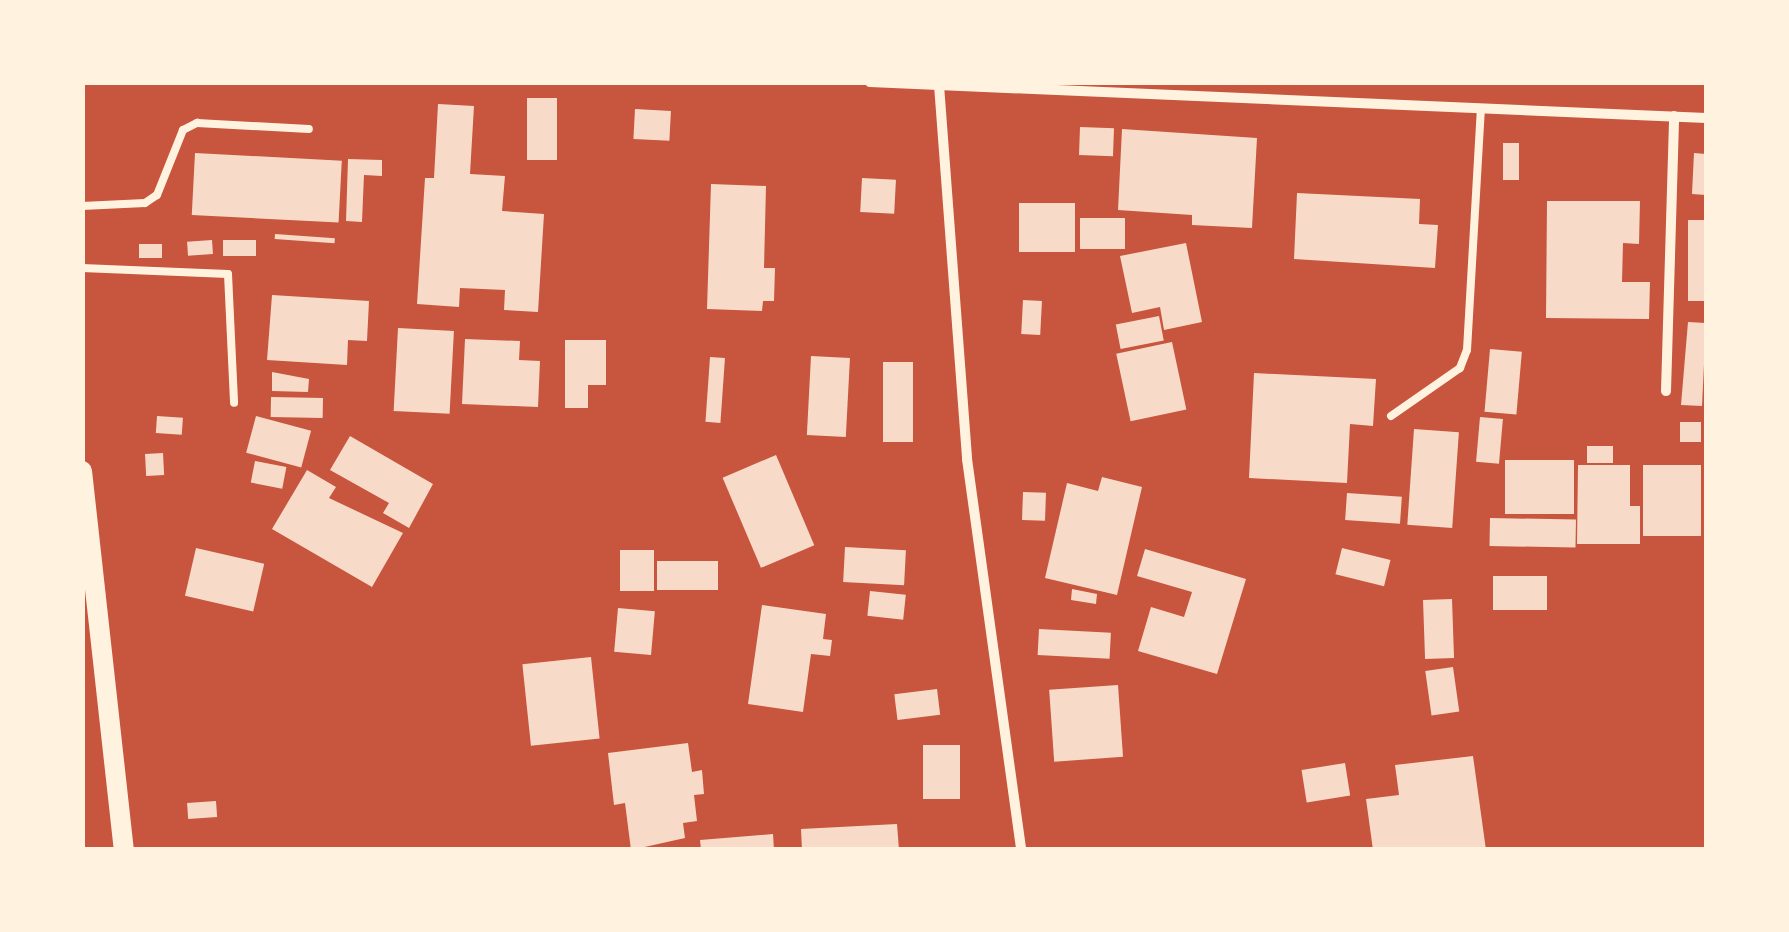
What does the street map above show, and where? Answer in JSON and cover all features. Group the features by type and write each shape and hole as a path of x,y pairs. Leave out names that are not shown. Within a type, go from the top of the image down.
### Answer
{"main road":[{"path":"82,471 124,850"}],"street":[{"path":"870,82 1706,118"},
{"path":"939,85 968,458 1021,850"},
{"path":"1666,391 1674,116"}],"lane":[{"path":"1391,416 1460,368 1467,350 1481,108"},
{"path":"82,206 145,203 157,195 183,130 197,123 309,129"},
{"path":"82,268 228,274 234,403"}],"building":[{"path":"527,98 557,98 557,160 527,160"},
{"path":"438,104 474,106 470,174 505,176 502,211 544,214 538,312 504,310 505,290 460,288 459,307 417,304 425,178 434,178"},
{"path":"635,109 671,111 669,141 633,139"},
{"path":"1080,127 1114,128 1113,156 1079,155"},
{"path":"1122,129 1257,138 1252,228 1192,225 1192,215 1118,210"},
{"path":"1503,143 1519,143 1519,180 1503,180"},
{"path":"195,153 342,161 339,223 192,215"},
{"path":"1694,153 1706,154 1706,195 1692,194"},
{"path":"348,159 382,160 382,176 364,175 362,222 346,221"},
{"path":"862,178 896,180 894,214 860,212"},
{"path":"711,184 766,186 764,268 775,268 774,301 763,301 762,311 707,309"},
{"path":"1297,193 1420,199 1419,224 1438,225 1435,268 1294,259"},
{"path":"1547,201 1640,201 1639,244 1623,243 1622,282 1650,282 1649,319 1546,318"},
{"path":"1019,203 1075,203 1075,252 1019,252"},
{"path":"1080,218 1125,218 1125,249 1080,249"},
{"path":"1688,220 1706,220 1706,301 1688,301"},
{"path":"275,234 335,238 335,243 275,239"},
{"path":"212,240 213,254 188,256 187,242"},
{"path":"223,240 256,240 256,256 223,256"},
{"path":"1186,243 1202,322 1164,330 1160,307 1132,313 1120,256"},
{"path":"139,244 162,244 162,258 139,258"},
{"path":"272,295 369,301 367,341 348,340 347,365 267,360"},
{"path":"1023,300 1042,301 1040,335 1021,334"},
{"path":"1159,316 1164,341 1121,349 1116,324"},
{"path":"1688,322 1706,323 1702,406 1681,405"},
{"path":"398,328 454,331 450,414 394,411"},
{"path":"465,339 520,341 519,360 540,361 538,407 462,404"},
{"path":"565,340 606,340 606,385 588,385 588,408 565,408"},
{"path":"1172,342 1186,409 1131,421 1116,354"},
{"path":"1490,349 1522,352 1516,415 1485,412"},
{"path":"811,356 850,358 846,437 807,435"},
{"path":"710,357 725,358 720,423 705,422"},
{"path":"883,362 913,362 913,442 883,442"},
{"path":"272,372 309,379 308,392 272,391"},
{"path":"1254,373 1376,379 1373,426 1350,424 1347,483 1249,478"},
{"path":"271,397 323,398 323,418 271,417"},
{"path":"157,416 183,418 182,435 156,433"},
{"path":"256,416 311,431 301,467 246,453"},
{"path":"1480,417 1503,419 1499,464 1476,462"},
{"path":"1680,422 1701,422 1701,442 1680,442"},
{"path":"1414,429 1459,432 1452,528 1407,525"},
{"path":"350,436 433,484 409,528 383,513 389,503 330,470"},
{"path":"1587,446 1613,446 1613,463 1587,463"},
{"path":"163,453 164,475 146,476 145,454"},
{"path":"776,455 814,545 761,568 723,478"},
{"path":"1505,460 1574,460 1574,514 1505,514"},
{"path":"255,461 286,467 282,489 251,483"},
{"path":"1578,465 1630,465 1630,506 1640,506 1640,544 1577,544"},
{"path":"1643,465 1701,465 1701,536 1643,536"},
{"path":"307,470 336,487 329,498 403,533 372,587 272,529"},
{"path":"1102,477 1142,487 1117,595 1045,578 1067,483 1098,491"},
{"path":"1023,492 1046,493 1045,521 1022,520"},
{"path":"1347,493 1402,497 1400,524 1345,520"},
{"path":"1490,518 1576,520 1575,547 1490,546"},
{"path":"845,547 906,550 904,585 843,582"},
{"path":"196,548 264,564 253,611 185,596"},
{"path":"1342,548 1391,560 1384,586 1335,574"},
{"path":"1145,549 1246,579 1217,674 1138,651 1151,607 1184,617 1192,592 1137,576"},
{"path":"620,550 654,550 654,591 620,591"},
{"path":"657,561 718,561 718,590 657,590"},
{"path":"1493,576 1547,576 1547,610 1493,610"},
{"path":"1072,589 1097,594 1096,604 1071,600"},
{"path":"870,591 906,595 903,620 867,616"},
{"path":"1452,599 1454,658 1425,659 1423,600"},
{"path":"762,605 826,614 823,639 832,640 830,656 811,654 803,712 748,704"},
{"path":"618,608 655,611 651,655 614,652"},
{"path":"1039,629 1111,633 1110,659 1038,655"},
{"path":"591,657 600,739 531,746 522,664"},
{"path":"1453,667 1459,712 1432,715 1425,671"},
{"path":"1118,685 1123,757 1054,762 1049,690"},
{"path":"937,689 940,715 897,720 894,694"},
{"path":"688,743 692,772 702,770 704,794 694,795 697,821 683,823 685,838 631,850 625,803 614,805 608,753"},
{"path":"923,745 960,745 960,799 923,799"},
{"path":"1473,756 1486,850 1373,850 1366,799 1399,795 1395,765"},
{"path":"1345,763 1350,796 1307,802 1302,770"},
{"path":"216,801 217,817 188,819 187,803"},
{"path":"897,824 899,850 802,850 801,829"},
{"path":"773,834 774,850 701,850 700,840"}]}
